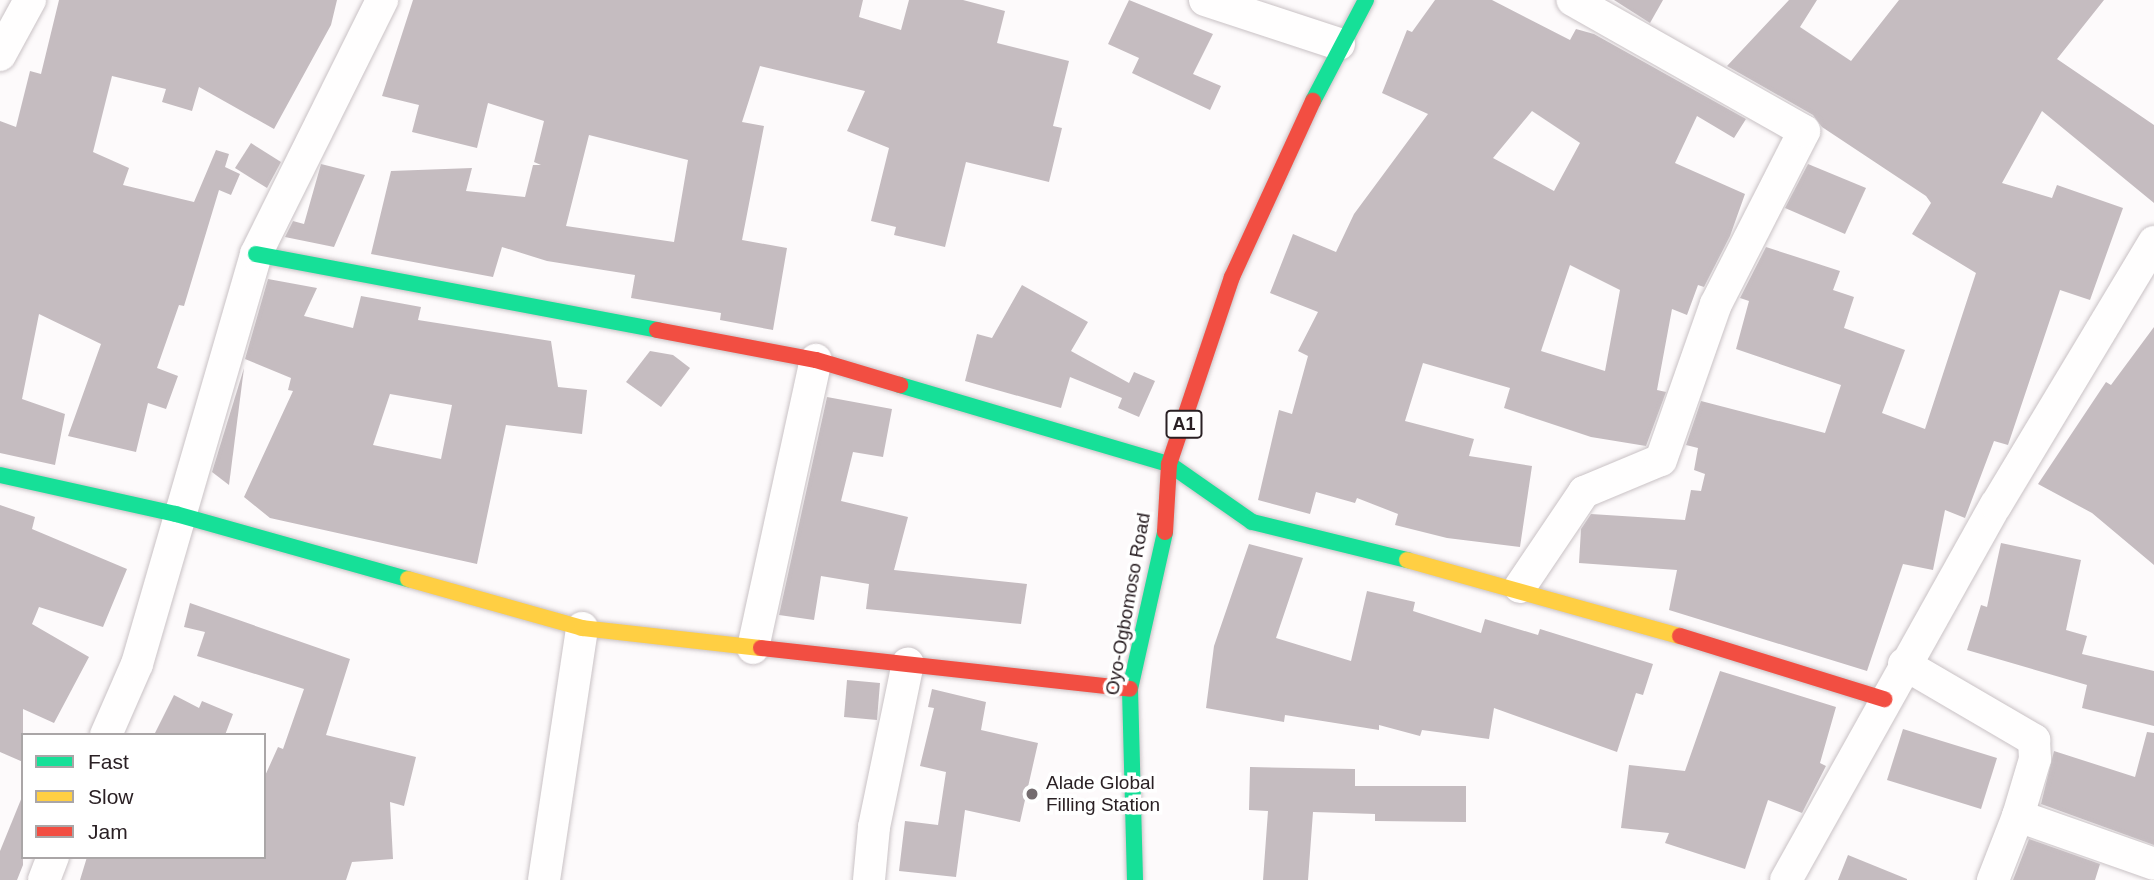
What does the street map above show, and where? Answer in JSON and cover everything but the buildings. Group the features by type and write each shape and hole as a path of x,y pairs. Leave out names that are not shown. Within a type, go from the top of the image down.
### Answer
{"main road":[{"name":"Oyo-Ogbomoso Road","path":"1135,880 1130,689 1167,523 1169,464 1232,277 1339,44 1366,0"},
{"path":"256,254 816,360 1169,464 1252,522 1520,587 1884,699"},
{"path":"0,475 176,514 582,628 1130,689"}],"street":[{"path":"0,55 30,0"},
{"path":"107,733 136,664 176,514 256,254 382,0"},
{"path":"1205,0 1339,44"},
{"path":"1520,587 1584,492 1661,460 1716,304 1804,131 1572,0"},
{"path":"1786,880 1904,664 2154,242"},
{"path":"753,648 816,360"},
{"path":"544,880 582,628"},
{"path":"869,880 874,827 908,663"},
{"path":"1904,664 2034,740 2035,759 2018,816 1993,880"},
{"path":"2018,816 2154,864"},
{"path":"44,880 52,859"}],"traffic: fast":[{"path":"1313,101 1366,0"},
{"path":"256,254 657,330"},
{"path":"900,385 1169,464 1252,522 1407,560"},
{"path":"0,475 176,514 408,579"},
{"path":"1135,880 1130,689 1165,532"}],"traffic: slow":[{"path":"1407,560 1680,636"},
{"path":"408,579 582,628 761,648"}],"traffic: jam":[{"path":"1165,532 1169,464 1232,277 1313,101"},
{"path":"657,330 816,360 900,385"},
{"path":"1680,636 1884,699"},
{"path":"761,648 1130,689"}],"place":[{"name":"Alade Global Filling Station","path":"1032,794"}]}
